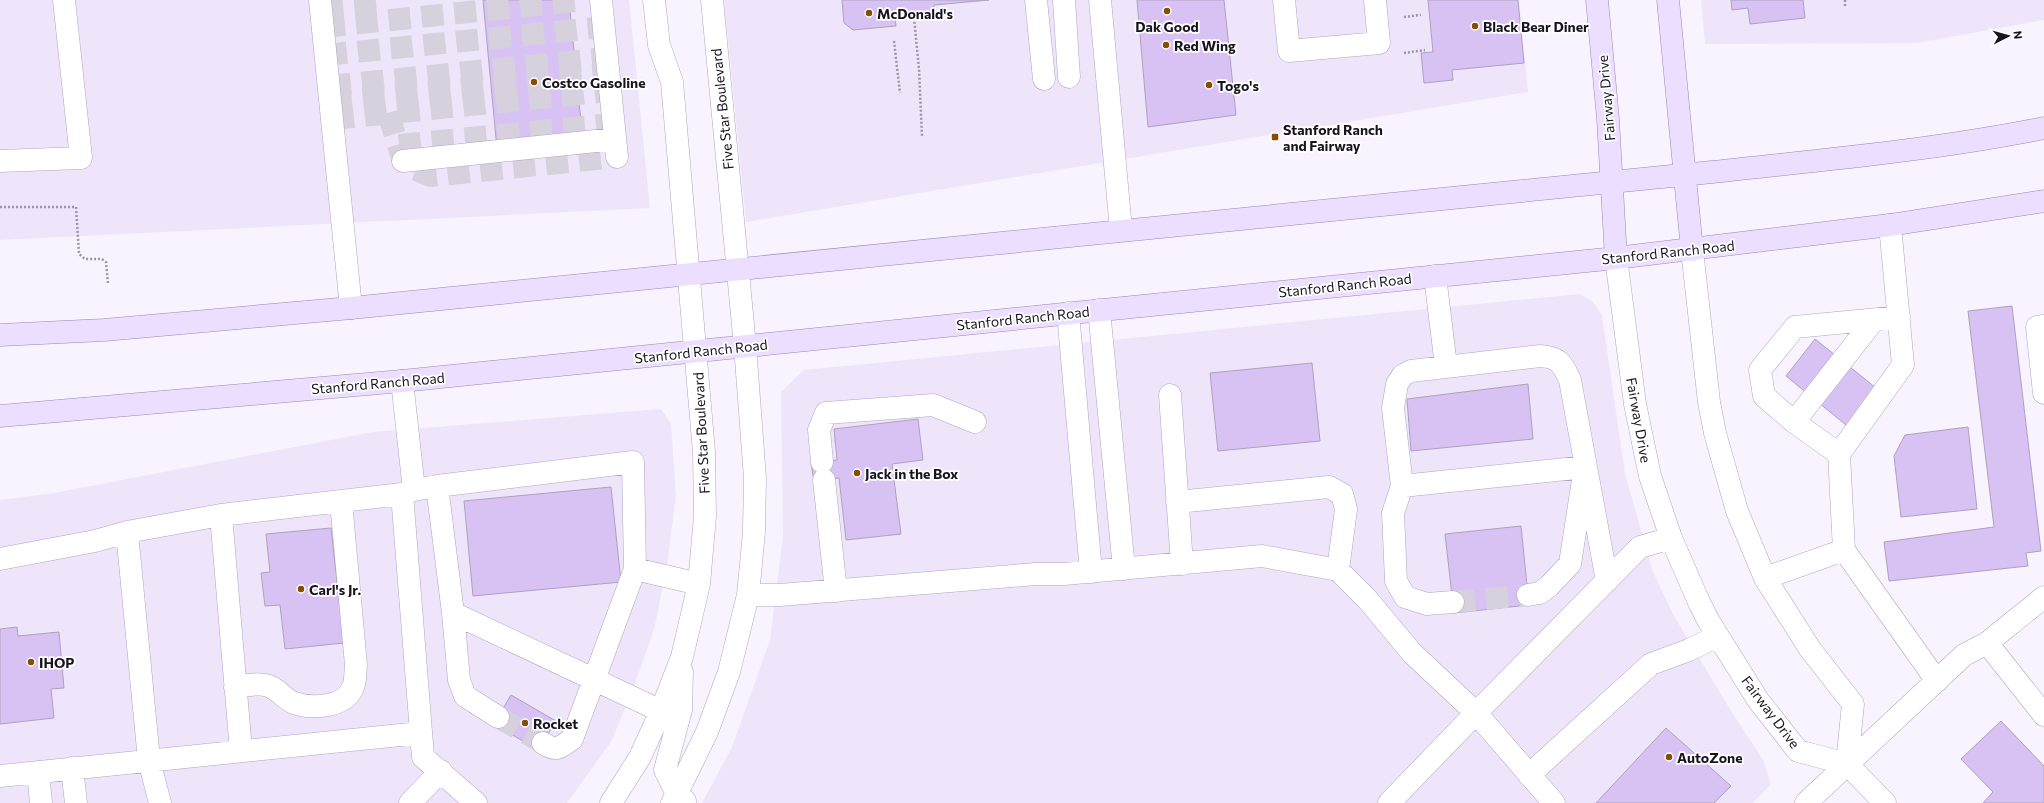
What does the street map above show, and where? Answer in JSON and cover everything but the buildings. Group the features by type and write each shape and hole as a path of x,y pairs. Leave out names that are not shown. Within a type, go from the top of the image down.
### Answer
{"main road":[{"name":"Fairway Drive","path":"1597,0 1608,119 1616,258"},
{"path":"1668,0 1692,250"},
{"path":"0,335 104,330 351,308 737,268 1884,154 1996,138 2044,128"},
{"name":"Stanford Ranch Road","path":"0,416 402,381 1616,258 1890,225 2044,201"}],"street":[{"path":"0,161 82,158 64,0"},
{"path":"320,0 351,308"},
{"path":"403,161 616,148 601,0"},
{"name":"Five Star Boulevard","path":"611,803 640,757 662,711 682,657 699,584 705,516 704,452 672,82 659,45 654,0"},
{"name":"Five Star Boulevard","path":"678,800 707,732 729,672 748,595 754,532 755,478 712,0"},
{"path":"1036,0 1044,80"},
{"path":"1064,0 1070,77"},
{"path":"1100,0 1121,230"},
{"path":"1284,0 1289,51 1379,43 1376,0"},
{"path":"1890,225 1903,365 1838,454 1844,550 1937,681"},
{"path":"1692,250 1703,364 1715,433 1737,510 1765,578 1810,649 1853,704 1847,764 1885,803"},
{"name":"Fairway Drive","path":"1616,258 1635,404 1650,476 1672,538 1699,602 1718,636 1758,700 1798,751 1847,764"},
{"path":"1435,276 1446,366"},
{"path":"1099,310 1124,569"},
{"path":"1068,313 1091,572"},
{"path":"1838,454 1794,422 1764,396 1760,370 1794,327 1899,317"},
{"path":"1794,422 1874,320"},
{"path":"2044,326 2037,327 2044,393"},
{"path":"1452,602 1427,604 1405,597 1396,581 1393,513 1402,486 1393,408 1397,384 1403,375 1411,371 1446,366 1540,356 1551,357 1560,361 1570,380 1607,581"},
{"path":"402,381 420,733 423,757 441,771 476,803"},
{"path":"1170,395 1182,564"},
{"path":"836,591 819,430 826,413 933,405 976,422"},
{"path":"0,559 95,541 127,532 221,515 341,502 437,486 633,462 635,569 572,739 560,748 551,748 543,743"},
{"path":"1402,486 1585,467"},
{"path":"1528,595 1540,593 1549,586 1570,564 1585,467"},
{"path":"437,486 454,613 459,680 465,696 498,717"},
{"path":"1178,502 1329,487 1342,494 1346,509 1338,570"},
{"path":"235,688 260,684 269,686 293,702 311,707 329,705 344,699 353,687 356,665 341,502"},
{"path":"221,515 241,751"},
{"path":"127,532 149,760 160,803"},
{"path":"1389,803 1640,547 1672,538"},
{"path":"1765,578 1844,550"},
{"path":"748,595 836,591 1036,574 1091,572 1262,556 1338,570 1367,599 1412,653 1476,713 1554,803"},
{"path":"635,569 699,584"},
{"path":"1806,803 1964,655 1988,642 2044,597"},
{"path":"454,613 662,711"},
{"path":"1529,775 1651,664 1689,650 1718,636"},
{"path":"1988,642 2044,715"},
{"path":"678,800 665,770 681,710 682,657"},
{"path":"0,776 420,733"},
{"path":"72,768 76,803"},
{"path":"410,803 441,771"},
{"path":"38,772 41,803"}],"path":[{"path":"1845,0 1845,6"},
{"path":"914,18 919,69 922,136"},
{"path":"894,41 900,93"},
{"path":"0,207 76,207 79,254 85,259 102,259 106,262 108,284"}],"shaded area":[{"path":"0,0 629,0 650,208 0,240"},
{"path":"724,0 1519,0 1528,92 746,222"},
{"path":"1701,0 2044,0 2044,20 1917,43 1705,44"},
{"path":"1580,294 1592,301 1602,315 1625,474 1653,572 1674,616 1728,706 1763,760 1771,784 1753,803 702,803 732,747 770,640 783,536 781,392 804,370"},
{"path":"661,409 671,424 676,496 668,558 655,626 635,684 611,742 567,803 0,803 0,500 54,493 373,432"}],"tunnel":[{"path":"321,6 377,0"},
{"path":"323,27 585,0"},
{"path":"325,55 604,27"},
{"path":"329,86 607,58"},
{"path":"330,102 609,74"},
{"path":"332,119 610,91"},
{"path":"388,113 403,161 414,169 431,176 617,157"},
{"path":"399,145 613,124"},
{"path":"1453,602 1528,595"},
{"path":"498,717 543,743"}],"place":[{"name":"Dak Good","path":"1167,11"},
{"name":"McDonald's","path":"869,13"},
{"name":"Black Bear Diner","path":"1475,26"},
{"name":"Red Wing","path":"1166,45"},
{"name":"Costco Gasoline","path":"534,82"},
{"name":"Togo's","path":"1209,85"},
{"name":"Stanford Ranch and Fairway","path":"1275,137"},
{"name":"Jack in the Box","path":"857,473"},
{"name":"Carl's Jr.","path":"301,589"},
{"name":"IHOP","path":"31,662"},
{"name":"Rocket","path":"525,723"},
{"name":"AutoZone","path":"1669,757"}]}
